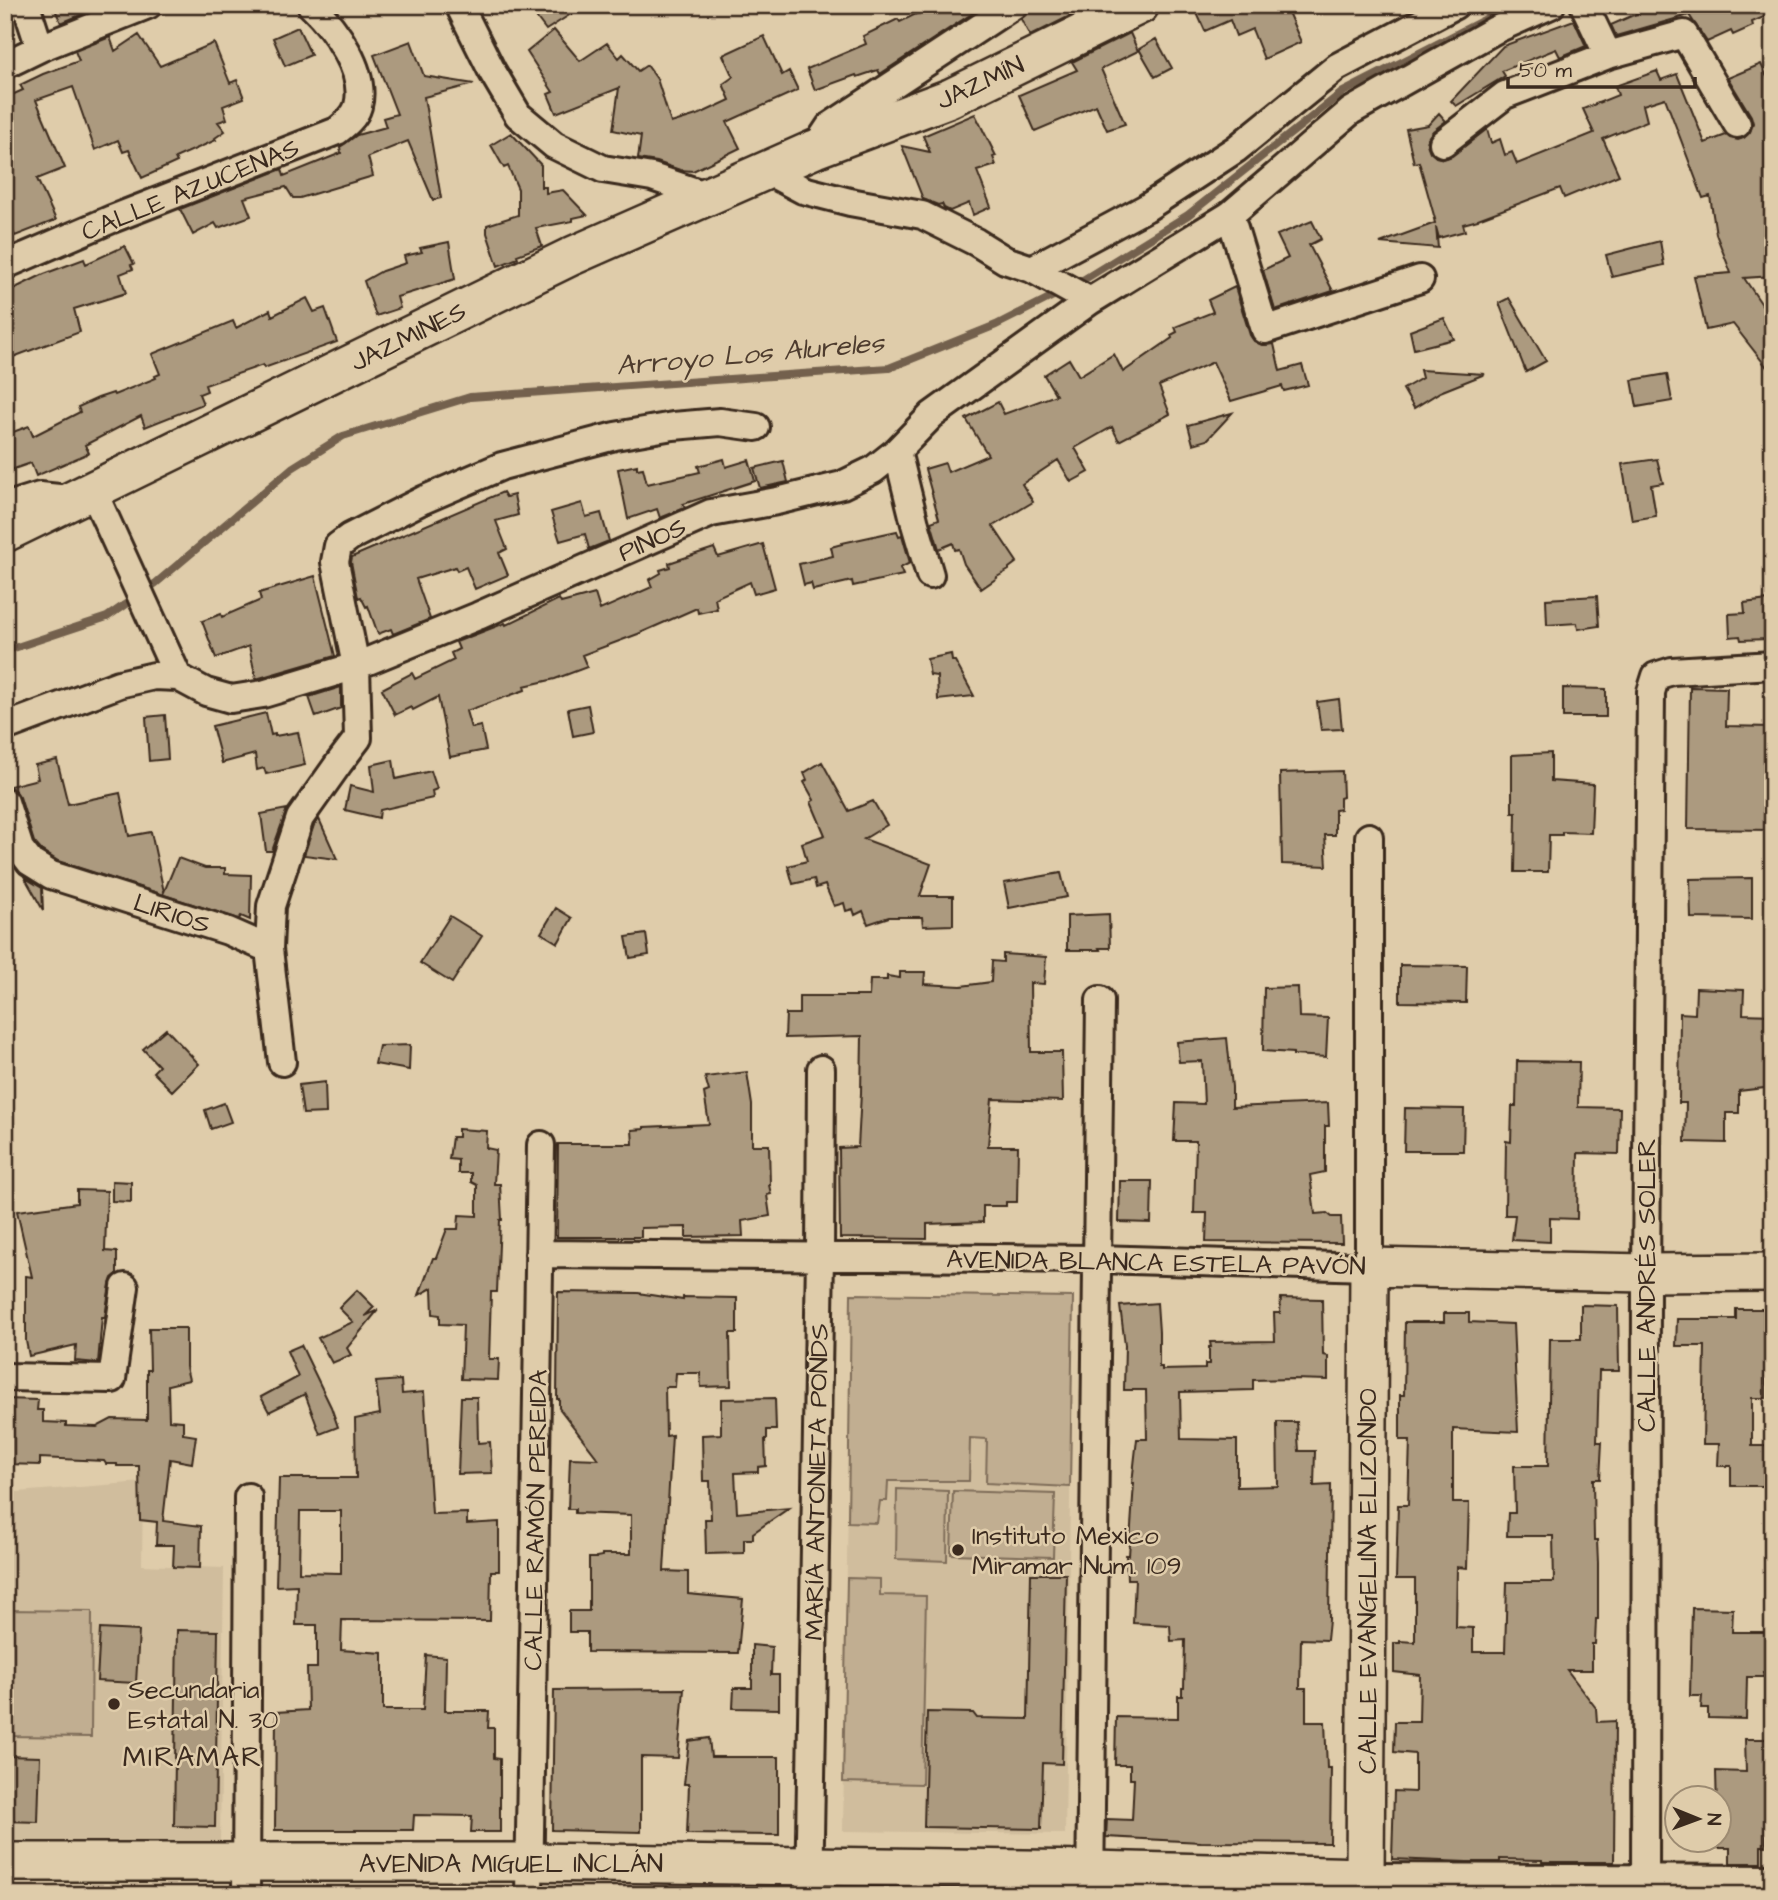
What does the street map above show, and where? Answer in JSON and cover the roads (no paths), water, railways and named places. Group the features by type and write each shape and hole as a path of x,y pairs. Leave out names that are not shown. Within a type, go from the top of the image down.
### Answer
{"main road":[{"name":"JAZMÍN","path":"815,149 950,97 1140,5"},
{"name":"JAZMINES","path":"5,533 572,256 815,149"},
{"name":"AVENIDA BLANCA ESTELA PAVÓN","path":"1369,1267 1646,1273 1773,1272"},
{"name":"CALLE EVANGELINA ELIZONDO","path":"1365,1886 1369,1267"},
{"name":"AVENIDA MIGUEL INCLÁN","path":"5,1862 246,1878 1365,1886"}],"street":[{"path":"26,5 40,48"},
{"path":"5,65 40,48 148,5"},
{"name":"CALLE AZUCENAS","path":"5,265 112,219 337,131 348,122 357,108 356,70 342,42 311,5"},
{"path":"459,5 492,71 518,115 554,145 603,169 652,177 708,196"},
{"path":"815,149 830,126 1014,5"},
{"path":"1032,269 1146,208 1225,156 1337,67 1455,5"},
{"name":"PINOS","path":"177,677 206,692 231,699 263,694 356,666 478,616 711,513 842,485 873,470 897,451 932,415 1087,300 1230,215 1351,110 1495,30 1551,5"},
{"path":"1584,5 1608,55"},
{"path":"1443,143 1505,95 1608,55 1684,34 1737,124"},
{"path":"767,171 803,190 922,215 1005,260 1032,269 1087,300"},
{"path":"1230,215 1265,330 1420,279"},
{"path":"282,1062 269,949 271,906 300,818 358,738 356,666 338,586 335,562 338,546 350,537 423,500 502,466 615,436 673,426 720,422 755,427"},
{"path":"897,451 930,575"},
{"path":"5,507 40,496 83,495 133,579 177,677 154,676 119,684 5,727"},
{"name":"CALLE ANDRÉS SOLER","path":"1645,1887 1651,692 1656,676 1672,671 1773,665"},
{"name":"LIRIOS","path":"5,802 20,849 30,862 51,874 228,931 269,949"},
{"path":"1369,837 1369,1267"},
{"path":"1090,1882 1100,1000"},
{"name":"MARÍA ANTONIETA PONDS","path":"809,1881 821,1069"},
{"name":"CALLE RAMÓN PEREIDA","path":"530,1878 541,1145"},
{"name":"AVENIDA BLANCA ESTELA PAVÓN","path":"539,1254 1097,1259 1369,1267"},
{"path":"5,1377 112,1378 125,1287"},
{"path":"246,1878 248,1497"},
{"name":"AVENIDA MIGUEL INCLÁN","path":"1365,1886 1645,1887 1773,1879"}],"waterway":[{"name":"Arroyo Los Alureles","path":"1075,285 1188,215 1343,92 1513,5"},
{"name":"Arroyo Los Alureles","path":"5,651 107,617 156,583 292,468 343,436 470,397 889,368 996,325 1063,291"}],"place":[{"name":"Instituto Mexico Miramar Num. 109","path":"958,1550"},
{"name":"Secundaria Estatal N. 30","path":"114,1704"}],"district":[{"name":"MIRAMAR","path":"193,1756"}]}
